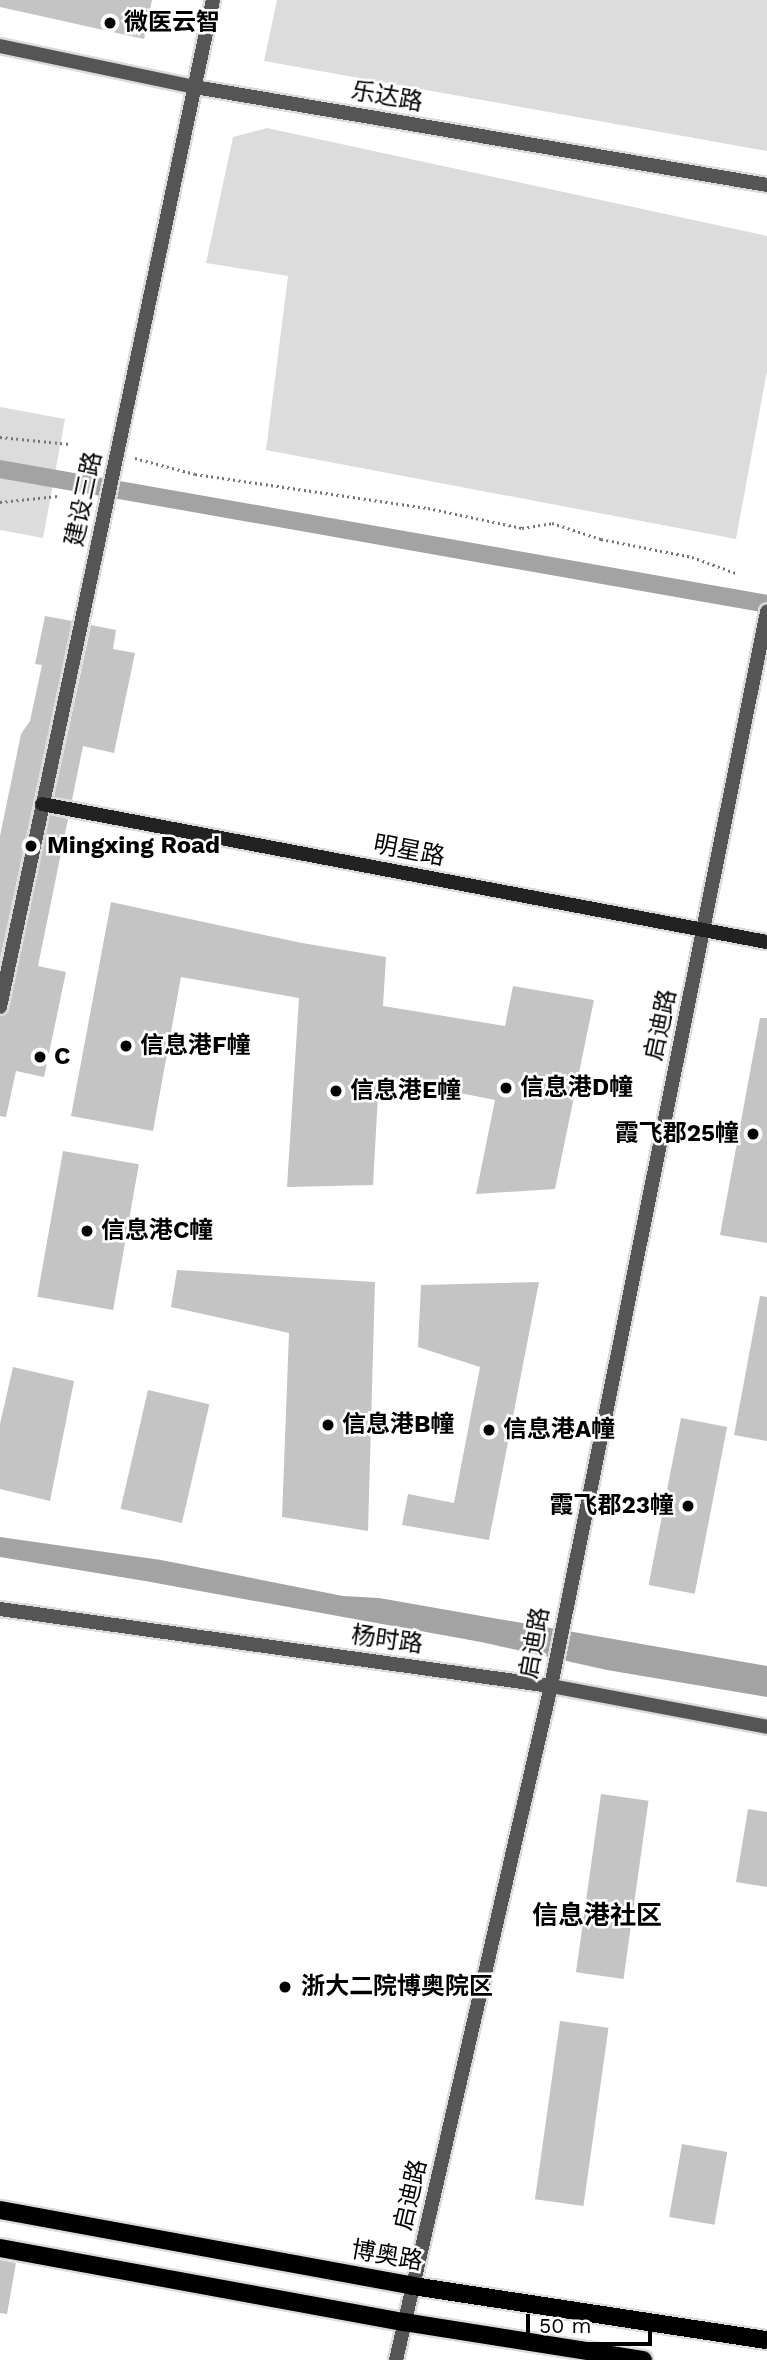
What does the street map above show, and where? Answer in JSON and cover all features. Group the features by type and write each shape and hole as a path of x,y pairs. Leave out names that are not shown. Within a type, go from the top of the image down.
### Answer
{"main road":[{"name":"明星路","path":"42,804 767,942"},
{"name":"博奥路","path":"0,2210 413,2286 767,2340"},
{"path":"0,2248 404,2322 643,2360"}],"street":[{"name":"建设三路","path":"0,1007 213,0"},
{"name":"乐达路","path":"0,46 195,87 767,185"},
{"name":"启迪路","path":"396,2360 551,1686 562,1616 767,612"},
{"name":"杨时路","path":"0,1609 551,1686 767,1727"}],"path":[{"path":"0,437 70,444"},
{"path":"135,458 195,474 428,508 522,528 552,523 601,539 692,557 736,573"},
{"path":"0,502 58,496"}],"shaded area":[{"path":"277,0 767,0 767,151 264,61"},
{"path":"267,128 767,236 767,371 736,539 266,450 288,276 206,263 233,137"},
{"path":"0,407 65,419 43,538 0,530"},
{"path":"0,1537 161,1560 343,1596 379,1598 767,1666 767,1697 607,1670 481,1642 0,1557"}],"building":[{"name":"微医云智","path":"0,0 152,0 144,39 0,7"},
{"path":"45,616 72,621 0,960 0,836 21,734 30,721 42,665 35,664"},
{"path":"91,625 116,630 113,649 135,653 114,753 83,746 72,800 54,797"},
{"path":"50,815 68,819 38,966 66,972 44,1077 16,1071 6,1117 0,1116 0,1016 9,1009"},
{"path":"111,902 302,943 386,957 383,1006 505,1026 513,986 594,1000 555,1189 476,1194 495,1100 379,1077 373,1185 287,1187 299,998 181,977 153,1131 71,1116"},
{"name":"霞飞郡25幢","path":"760,1018 767,1018 767,1243 720,1235"},
{"name":"信息港C幢","path":"63,1151 139,1164 113,1310 37,1297"},
{"name":"信息港B幢","path":"177,1270 375,1282 368,1531 282,1517 289,1333 171,1307"},
{"name":"信息港A幢","path":"539,1282 489,1540 402,1525 408,1494 454,1503 480,1367 418,1347 421,1285"},
{"path":"760,1296 767,1297 767,1441 734,1435"},
{"path":"13,1367 74,1381 50,1501 0,1489 0,1424"},
{"path":"148,1390 209,1404 182,1523 121,1509"},
{"name":"霞飞郡23幢","path":"681,1418 727,1427 695,1594 649,1585"},
{"path":"601,1794 649,1801 623,1979 576,1972"},
{"path":"748,1809 767,1812 767,1887 736,1882"},
{"path":"560,2021 609,2028 583,2206 535,2199"},
{"path":"682,2144 727,2152 714,2225 669,2217"},
{"path":"0,2260 16,2263 7,2314 0,2313"}],"waterway":[{"path":"0,469 767,604"}],"place":[{"name":"微医云智","path":"110,23"},
{"name":"Mingxing Road","path":"31,846"},
{"name":"信息港F幢","path":"126,1046"},
{"name":"C","path":"40,1057"},
{"name":"信息港D幢","path":"506,1088"},
{"name":"信息港E幢","path":"336,1091"},
{"name":"霞飞郡25幢","path":"753,1134"},
{"name":"信息港C幢","path":"87,1231"},
{"name":"信息港B幢","path":"328,1425"},
{"name":"信息港A幢","path":"489,1430"},
{"name":"霞飞郡23幢","path":"688,1506"},
{"name":"浙大二院博奥院区","path":"285,1987"}],"district":[{"name":"信息港社区","path":"597,1916"}]}
